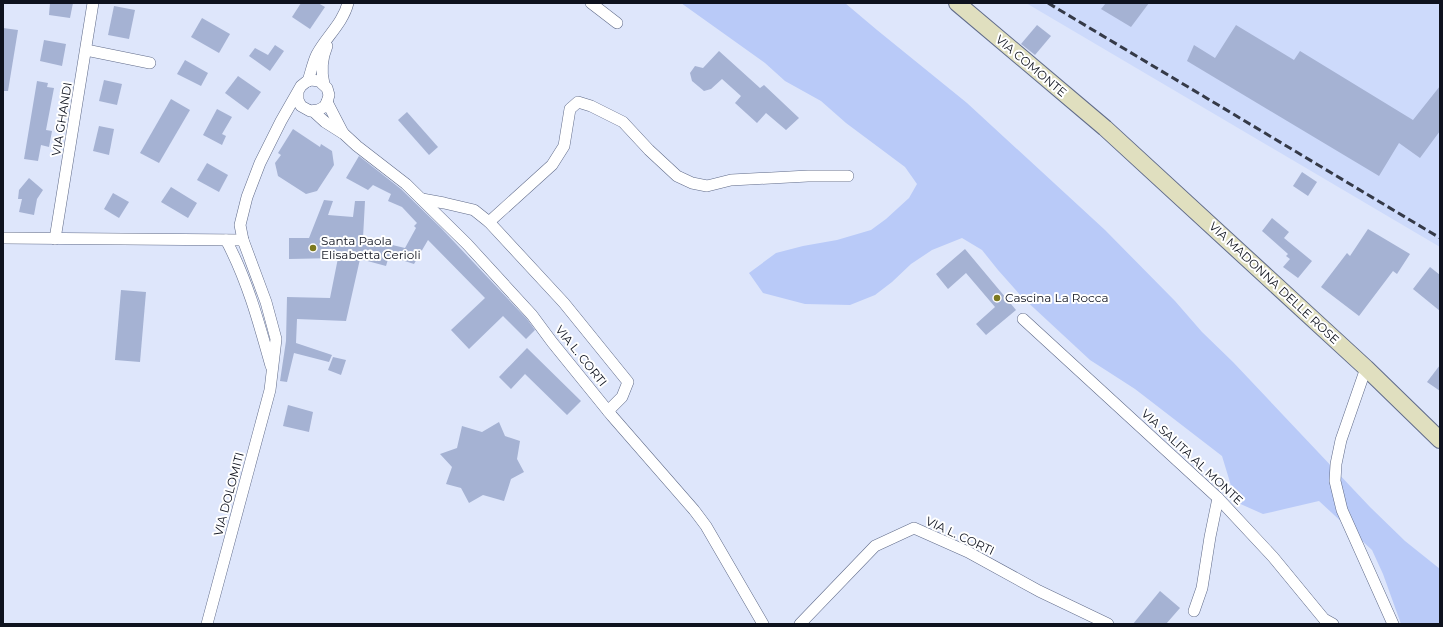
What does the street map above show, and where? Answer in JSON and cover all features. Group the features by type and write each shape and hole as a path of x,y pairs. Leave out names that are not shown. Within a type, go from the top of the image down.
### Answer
{"street":[{"name":"VIA GHANDI","path":"55,239 94,3"},
{"path":"308,81 317,53 330,36 346,10 348,3"},
{"path":"591,3 617,23"},
{"name":"VIA COMONTE","path":"957,3 1105,128"},
{"path":"281,121 292,113 318,110 324,107 328,102 329,95 324,84 322,74 324,52 330,36"},
{"path":"86,50 150,63"},
{"path":"309,110 298,100 298,93 301,86 312,80 319,81 324,84"},
{"name":"VIA DOLOMITI","path":"207,624 270,390 276,339 266,302 243,240 240,225 247,197 260,163 281,121 298,93"},
{"name":"VIA L. CORTI","path":"328,102 344,134"},
{"path":"489,222 552,165 564,146 570,109 578,102 591,106 623,122 649,150 677,176 692,183 707,186 731,180 808,176 848,176"},
{"name":"VIA L. CORTI","path":"309,110 344,134 406,184 467,244 532,315 608,411 694,510 706,526 763,624"},
{"name":"VIA MADONNA DELLE ROSE","path":"1105,128 1366,368 1440,440"},
{"path":"422,199 474,210 489,222 564,303 628,382 622,397 608,411"},
{"path":"3,238 243,240"},
{"path":"226,240 237,260 262,334 272,371"},
{"name":"VIA SALITA AL MONTE","path":"1023,319 1218,498 1274,557 1324,618 1333,624"},
{"path":"1366,368 1341,440 1336,464 1335,481 1342,510 1393,624"},
{"path":"1194,611 1202,588 1218,498"},
{"name":"VIA L. CORTI","path":"800,624 875,546 914,528 968,552 1039,591 1108,624"}],"shaded area":[{"path":"681,3 845,3 967,103 1105,230 1175,301 1202,332 1233,362 1370,507 1405,541 1440,569 1440,624 1401,624 1383,574 1372,550 1319,501 1263,514 1236,502 1222,456 1135,389 1090,360 1021,296 982,250 962,238 932,250 911,264 892,282 875,295 850,305 805,304 763,293 749,273 776,253 803,246 837,240 871,230 886,219 909,198 917,184 905,167 846,123 821,101 785,81 765,63"},
{"path":"1026,3 1440,3 1440,247"}],"building":[{"path":"50,3 73,3 70,18 49,15"},
{"path":"301,3 318,3 325,7 310,29 292,17"},
{"path":"1106,3 1149,3 1131,27 1101,9"},
{"path":"114,6 135,10 129,39 108,35"},
{"path":"202,18 230,34 219,53 191,37"},
{"path":"1037,25 1051,36 1035,55 1021,44"},
{"path":"1236,25 1294,60 1300,51 1413,120 1440,86 1440,131 1420,158 1399,143 1379,176 1187,61 1194,45 1215,58"},
{"path":"3,28 18,30 8,91 3,91"},
{"path":"44,40 66,44 62,66 40,61"},
{"path":"275,45 284,51 270,71 249,56 255,48 268,55"},
{"path":"719,51 760,88 764,85 799,118 786,130 766,113 757,123 735,103 741,96 722,79 711,89 704,91 692,81 690,73 695,66 703,68"},
{"path":"185,60 208,73 201,86 177,74"},
{"path":"238,76 261,92 248,110 225,93"},
{"path":"104,80 122,84 117,105 99,101"},
{"path":"37,81 48,83 47,87 54,88 46,130 52,131 49,147 41,145 38,161 24,159"},
{"path":"171,99 190,110 159,163 140,153"},
{"path":"217,109 232,117 222,134 226,136 222,145 203,135"},
{"path":"407,112 438,147 429,155 398,120"},
{"path":"99,126 114,129 109,155 93,151"},
{"path":"293,129 320,147 321,144 332,151 334,165 317,191 306,194 278,176 275,163 281,155 278,153"},
{"path":"359,156 401,189 441,228 527,319 535,330 526,339 503,316 469,349 451,330 485,298 428,240 414,264 389,256 386,266 360,259 346,321 297,319 296,343 332,355 329,362 294,353 287,382 280,381 286,341 287,297 330,298 338,258 289,259 289,238 309,238 324,200 333,201 328,215 353,217 355,201 365,201 363,238 405,248 416,228 414,226 417,223 402,207 388,201 391,194 373,185 368,190 346,178"},
{"path":"207,163 228,175 219,192 197,180"},
{"path":"1302,172 1317,182 1308,196 1293,186"},
{"path":"29,178 43,190 37,199 34,215 19,212 22,199 18,199 19,190"},
{"path":"171,187 197,203 188,218 161,202"},
{"path":"113,193 129,202 119,218 104,209"},
{"path":"1272,218 1289,232 1284,238 1312,261 1298,278 1283,267 1290,259 1286,256 1288,254 1262,231"},
{"path":"1368,229 1410,254 1397,274 1393,271 1359,316 1321,287 1347,253 1350,256"},
{"name":"Cascina La Rocca","path":"965,249 1016,310 986,335 976,324 995,307 966,273 948,289 936,274"},
{"path":"1430,267 1440,275 1440,311 1413,289"},
{"path":"121,290 146,292 140,362 115,360"},
{"path":"527,348 581,401 567,415 525,374 511,389 499,377"},
{"path":"333,357 346,360 341,375 328,370"},
{"path":"1440,365 1440,391 1427,382"},
{"path":"288,405 313,412 309,432 283,426"},
{"path":"499,422 505,436 520,441 517,459 524,472 511,479 504,501 483,495 469,503 461,488 446,484 452,467 440,454 457,448 462,426 482,432"},
{"path":"1160,591 1180,608 1166,624 1133,624"}],"railway":[{"path":"1048,3 1440,238"}],"place":[{"name":"Santa Paola Elisabetta Cerioli","path":"313,248"},
{"name":"Cascina La Rocca","path":"997,298"}]}
